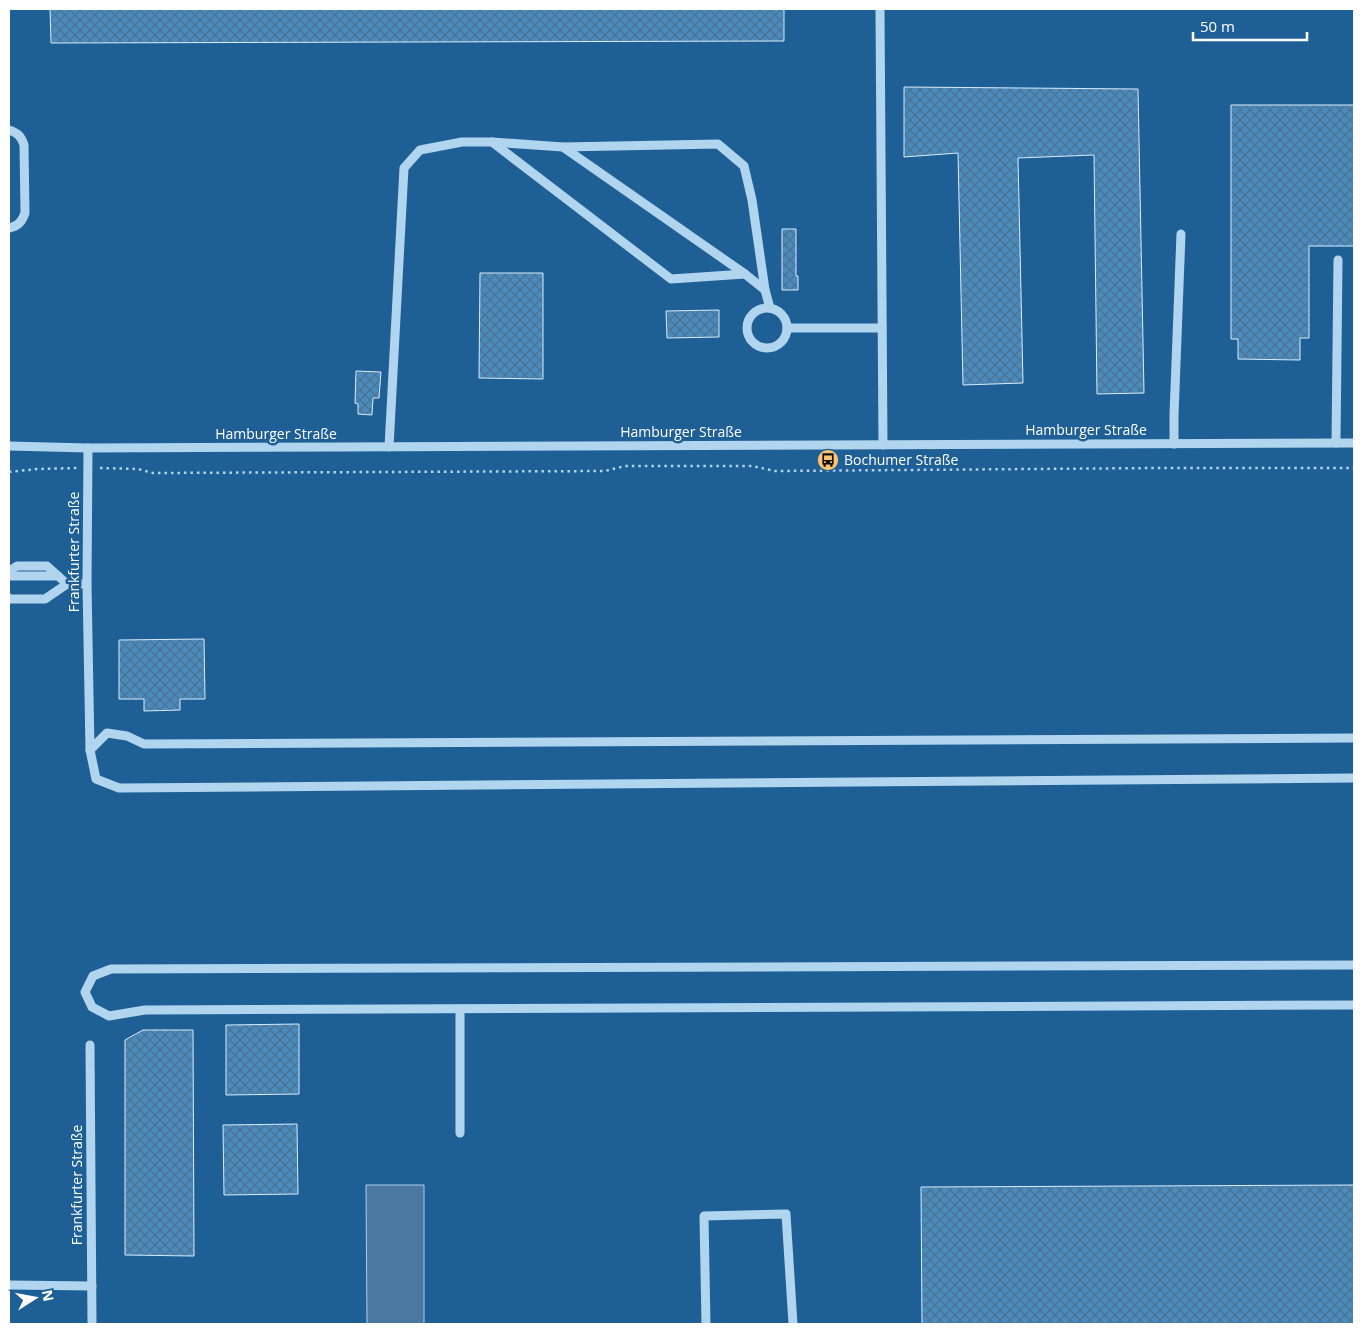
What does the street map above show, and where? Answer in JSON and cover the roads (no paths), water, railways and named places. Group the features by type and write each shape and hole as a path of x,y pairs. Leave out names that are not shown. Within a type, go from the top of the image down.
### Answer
{"street":[{"path":"880,9 883,445"},
{"path":"9,130 21,136 24,145 25,213 23,220 18,225 9,228"},
{"path":"390,447 404,168 420,150 462,142 563,147 718,144 744,166 752,200 764,290 770,308"},
{"path":"492,142 671,279 745,274"},
{"path":"563,147 745,274 764,290"},
{"path":"1174,444 1181,234"},
{"path":"1336,443 1338,260"},
{"path":"770,308 778,312 785,319 787,328 785,337 778,344 770,348 760,347 752,341 748,333 748,323 752,315 760,309 770,308"},
{"path":"787,328 882,328"},
{"name":"Hamburger Straße","path":"9,446 88,448 1354,443"},
{"name":"Frankfurter Straße","path":"88,448 87,584 90,750 96,779 119,788 1354,778"},
{"path":"9,571 17,566 48,566 67,584"},
{"path":"9,576 58,576"},
{"path":"9,598 46,600 67,584 87,584"},
{"path":"90,750 106,733 127,736 144,744 1354,738"},
{"path":"1354,965 111,969 93,976 85,992 92,1008 109,1016 144,1010 1354,1005"},
{"path":"460,1009 460,1133"},
{"name":"Frankfurter Straße","path":"90,1045 92,1324"},
{"path":"706,1324 704,1216 786,1214 793,1324"},
{"path":"9,1285 92,1286"}],"water":[{"path":"366,1185 424,1185 424,1324 367,1324"}],"place":[{"name":"Bochumer Straße","path":"828,460"}]}
